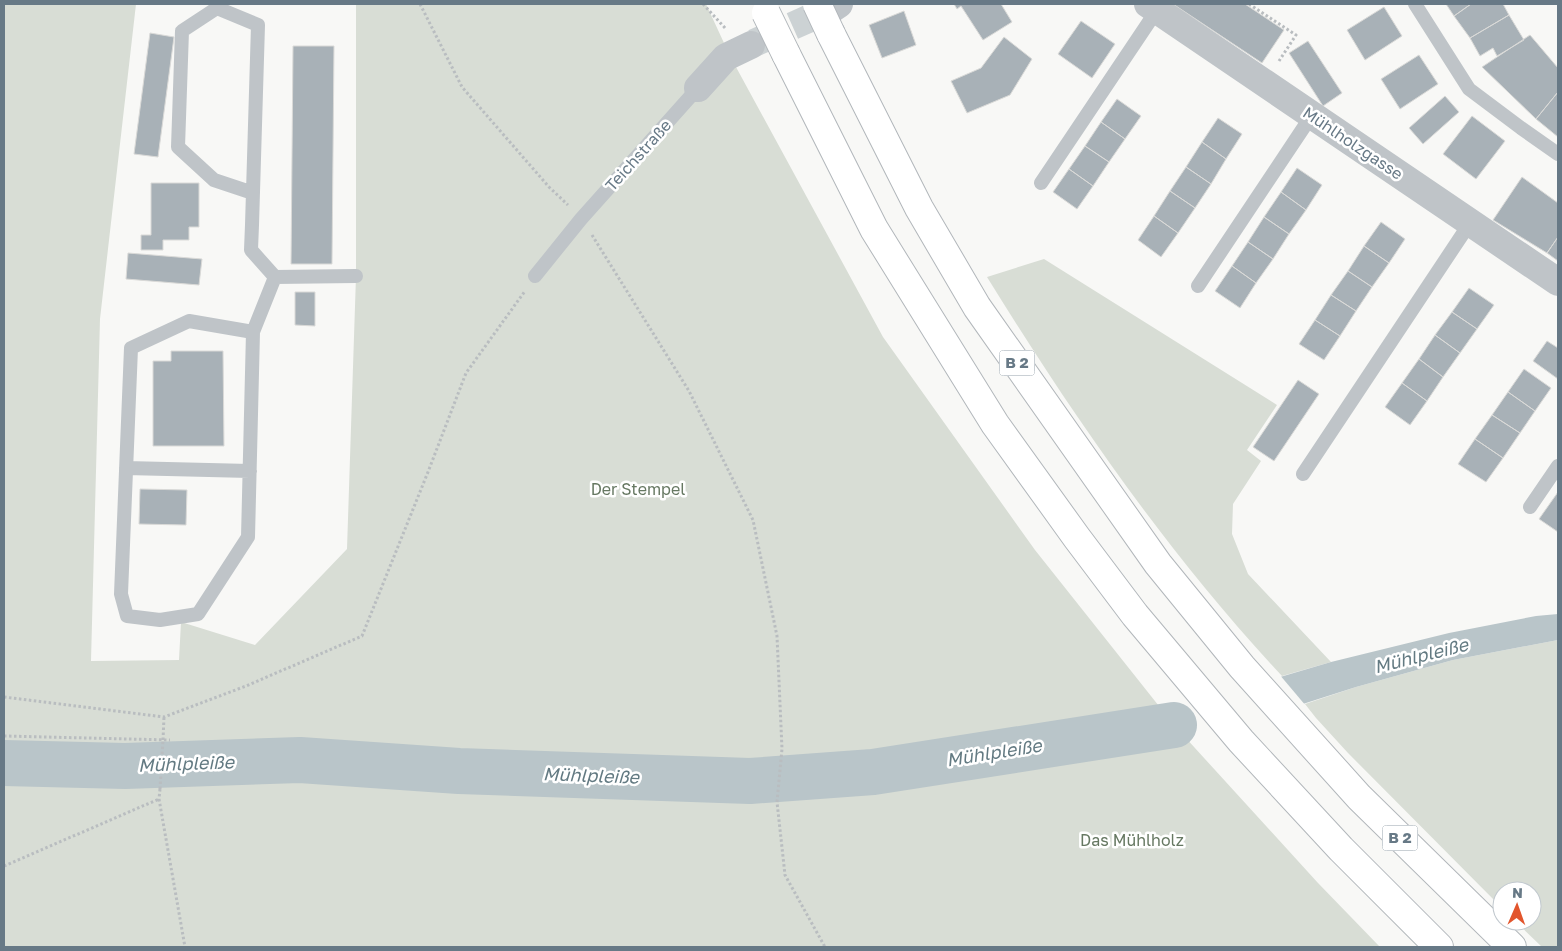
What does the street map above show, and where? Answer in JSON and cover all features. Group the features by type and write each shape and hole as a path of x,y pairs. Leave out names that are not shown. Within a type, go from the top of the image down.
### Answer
{"highway":[{"name":"B 2","path":"829,5 830,34 920,208 977,307 1158,564 1242,667 1359,798 1512,947"},
{"path":"764,8 874,228 995,424 1135,615 1189,681 1241,741 1341,849 1439,947"}],"street":[{"name":"Mühlholzgasse","path":"1152,7 1558,282"},
{"name":"Teichstraße","path":"698,88 726,57 747,46"}],"lane":[{"path":"1414,4 1469,89 1558,154"},
{"path":"1041,183 1152,7"},
{"path":"253,193 214,180 178,147 182,31 217,8 258,25 253,193 251,250 275,277 356,276"},
{"name":"Teichstraße","path":"535,276 582,219 698,88"},
{"path":"1198,286 1312,115"},
{"path":"1303,474 1470,223"},
{"path":"253,332 189,321 131,348 121,594 127,616 160,620 198,614 248,537 253,332 275,277"},
{"path":"1530,507 1558,466"},
{"path":"126,468 250,471"}],"path":[{"path":"420,4 462,87 549,186 582,219 689,391 753,520 777,636 782,749 777,802 785,875 824,947"},
{"path":"703,4 747,46"},
{"path":"1250,4 1296,35 1266,84"},
{"path":"4,697 164,717 246,686 362,636 466,373 535,276"},
{"path":"164,717 159,799 185,947"},
{"path":"4,736 170,740"},
{"path":"4,866 159,799"}],"green space":[{"name":"Der Stempel","path":"4,4 136,4 100,319 91,661 179,660 181,622 255,645 347,549 356,276 356,4 706,4 730,56 883,337 1035,550 1174,725 1318,883 1380,947 4,947"},
{"path":"1044,259 1277,405 1247,450 1261,461 1233,504 1232,534 1248,574 1331,662 1282,676 1200,582 1125,484 1054,382 987,277"},
{"path":"1558,640 1558,947 1542,947 1525,931 1542,931 1542,881 1492,881 1492,898 1348,753 1305,704 1356,687 1453,660"}],"water":[{"path":"1558,614 1558,640 1453,660 1356,687 1177,744 1104,725 1155,714 1331,662 1449,633 1536,616"}],"pier":[{"path":"1279,674 1306,706 1192,742 1165,708"}],"building":[{"path":"954,4 1001,4 1012,22 983,40 961,6 957,9"},
{"path":"1173,4 1245,4 1284,30 1262,63"},
{"path":"1446,4 1471,4 1454,16"},
{"path":"1471,4 1503,4 1509,15 1470,38 1454,16"},
{"path":"1384,7 1402,36 1365,60 1347,30"},
{"path":"904,11 916,45 882,58 869,25"},
{"path":"1509,15 1524,40 1497,56 1493,48 1480,56 1470,38"},
{"path":"1081,21 1115,44 1092,78 1058,54"},
{"path":"150,33 174,37 158,157 134,154"},
{"path":"1530,35 1558,68 1558,92 1536,119 1482,67"},
{"path":"1004,37 1032,59 1010,95 967,113 951,81 981,68"},
{"path":"1308,41 1342,93 1323,106 1289,53"},
{"path":"293,46 334,46 332,264 291,264"},
{"path":"1419,55 1438,84 1400,109 1381,79"},
{"path":"1558,92 1558,137 1536,119"},
{"path":"1445,96 1459,112 1423,144 1409,128"},
{"path":"1117,99 1141,116 1125,139 1101,122"},
{"path":"1472,116 1505,141 1476,179 1443,154"},
{"path":"1218,118 1242,134 1226,159 1202,142"},
{"path":"1101,122 1125,139 1109,162 1085,146"},
{"path":"1202,142 1226,159 1211,184 1186,167"},
{"path":"1085,146 1109,162 1093,186 1069,169"},
{"path":"1186,167 1211,184 1195,208 1170,191"},
{"path":"1297,168 1322,185 1306,210 1281,192"},
{"path":"1069,169 1093,186 1077,209 1053,192"},
{"path":"1522,177 1558,203 1558,237 1547,253 1493,220"},
{"path":"151,183 199,183 199,227 189,227 189,240 163,240 163,250 141,250 141,235 151,235"},
{"path":"1170,191 1195,208 1178,233 1154,216"},
{"path":"1281,192 1306,210 1289,234 1264,217"},
{"path":"1154,216 1178,233 1161,257 1138,240"},
{"path":"1264,217 1289,234 1273,259 1248,242"},
{"path":"1381,222 1405,239 1389,263 1364,246"},
{"path":"1558,237 1558,261 1547,253"},
{"path":"1248,242 1273,259 1256,283 1232,266"},
{"path":"1364,246 1389,263 1372,287 1348,271"},
{"path":"128,253 202,259 199,285 126,279"},
{"path":"1232,266 1256,283 1240,308 1215,291"},
{"path":"1348,271 1372,287 1356,311 1331,295"},
{"path":"1469,288 1494,305 1477,329 1452,312"},
{"path":"295,292 315,292 315,326 295,325"},
{"path":"1331,295 1356,311 1340,336 1315,320"},
{"path":"1452,312 1477,329 1460,353 1435,335"},
{"path":"1315,320 1340,336 1324,360 1299,344"},
{"path":"1435,335 1460,353 1443,377 1419,359"},
{"path":"1547,341 1558,348 1558,379 1533,361"},
{"path":"171,351 223,351 224,446 153,446 153,361 171,361"},
{"path":"1419,359 1443,377 1427,401 1402,383"},
{"path":"1524,369 1551,388 1535,411 1508,392"},
{"path":"1298,380 1319,394 1274,461 1253,447"},
{"path":"1402,383 1427,401 1410,425 1385,407"},
{"path":"1508,392 1535,411 1520,433 1492,415"},
{"path":"1492,415 1520,433 1503,458 1475,439"},
{"path":"1475,439 1503,458 1486,482 1458,464"},
{"path":"140,489 187,490 186,525 139,524"},
{"path":"1558,492 1558,532 1539,519"}],"waterway":[{"name":"Mühlpleiße","path":"4,763 125,766 300,760 459,771 750,781 873,772 1174,725"}],"tunnel":[{"path":"754,43 833,8"}],"park label":[{"name":"Das Mühlholz","path":"1132,840"}]}
